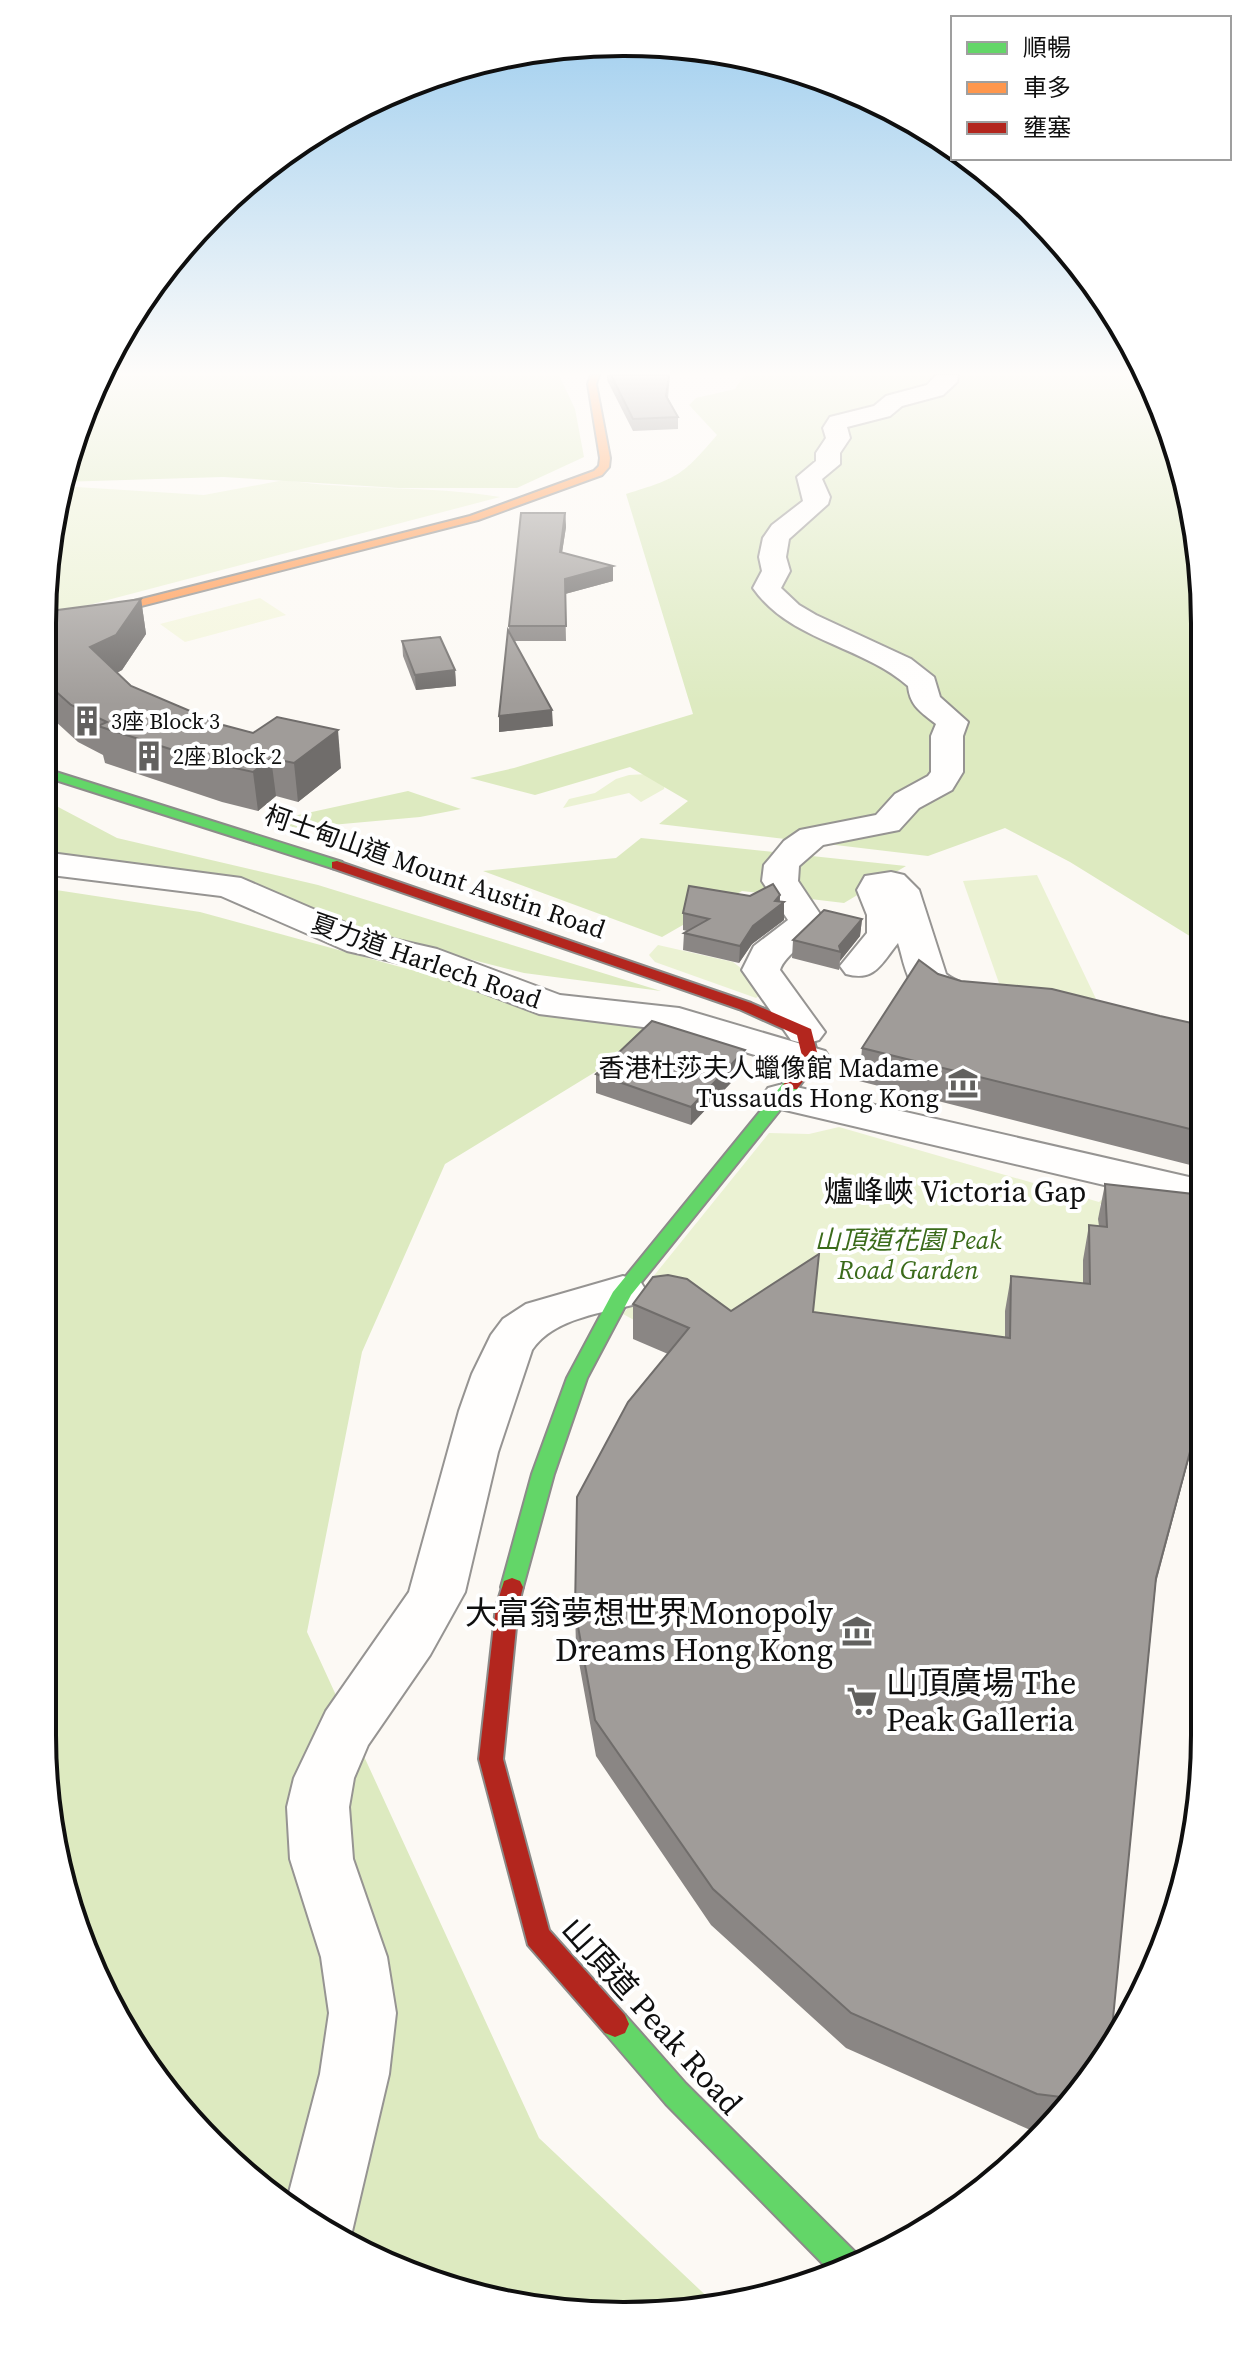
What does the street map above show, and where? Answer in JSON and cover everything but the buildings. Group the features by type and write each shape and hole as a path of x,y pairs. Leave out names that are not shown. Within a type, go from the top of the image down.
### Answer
{"street":[{"path":"56,625 474,518 565,485"},
{"path":"808,1046 761,970 767,953 802,929 806,920 780,881 780,869 796,848 809,839 883,825 895,817 907,801 940,783 947,772 947,733 952,722 925,700 923,683 898,663 812,624 772,597 767,588 776,571 770,553 782,527 815,504 817,497 812,485"},
{"name":"柯士甸山道 Mount Austin Road","path":"56,776 250,835 745,1006 808,1046"},
{"name":"夏力道 Harlech Road","path":"56,865 228,886 360,943 424,957 553,1006 679,1020 808,1046"},
{"path":"859,966 886,934 885,915 875,890 878,884 891,883 901,890 922,965 931,983 959,997 998,1002"},
{"name":"山頂道 Peak Road","path":"808,1046 783,1097 623,1292 577,1378 543,1474 507,1607 491,1759 537,1936 676,2094 840,2259"},
{"path":"783,1097 1191,1191"},
{"path":"321,2214 329,2159 363,2031 362,1997 355,1962 325,1882 320,1851 317,1820 323,1780 348,1725 413,1638 431,1605 498,1369 518,1331 537,1318 623,1292"}],"green space":[{"path":"257,485 329,485 500,497 56,614 61,549 73,487 204,495"},
{"path":"351,485 523,485 517,488"},
{"path":"654,485 1174,485 1190,586 1191,937 1070,862 1005,828 928,856 659,824 688,801 630,767 535,795 470,778 514,768 693,714 626,494"},
{"path":"260,598 286,615 185,642 160,624"},
{"path":"647,774 665,784 664,789 641,802 629,793 563,808 569,799 595,793 616,779"},
{"path":"408,791 461,809 420,817 298,828 266,822"},
{"path":"56,806 117,838 318,885 661,991 524,973 222,892 56,867"},
{"path":"641,838 906,866 844,903 742,891 662,937 483,871 616,858"},
{"path":"1037,875 1097,1001 1000,986 963,881"},
{"path":"56,890 200,912 506,996 662,1031 445,1164 362,1352 307,1632 539,2138 706,2296 624,2302 586,2301 513,2291 477,2283 406,2259 340,2226 278,2185 222,2136 197,2109 173,2080 132,2018 99,1952 75,1881 57,1772"},
{"path":"658,945 733,962 742,969 760,995 756,998 655,962 649,955"},
{"name":"山頂道花園 Peak Road Garden","path":"839,1127 1099,1202 1107,1195 1135,1207 1100,1204 1100,1262 1084,1319 1004,1374 643,1325 623,1314 769,1133 809,1134"}],"traffic: fast":[{"path":"56,776 337,865"},
{"path":"512,1587 543,1474 577,1378 623,1292 791,1085"},
{"path":"615,2024 676,2094 840,2259"}],"traffic: slow":[{"path":"56,625 474,518 565,485"}],"traffic: jam":[{"path":"337,865 745,1006 805,1032 811,1060 791,1085"},
{"path":"512,1587 507,1607 491,1759 537,1936 615,2024"}],"place":[{"name":"3座 Block 3","path":"87,721"},
{"name":"2座 Block 2","path":"149,756"},
{"name":"香港杜莎夫人蠟像館 Madame Tussauds Hong Kong","path":"963,1083"},
{"name":"大富翁夢想世界Monopoly Dreams Hong Kong","path":"857,1631"},
{"name":"山頂廣場 The Peak Galleria","path":"862,1701"}],"district":[{"name":"爐峰峽 Victoria Gap","path":"955,1192"}]}
